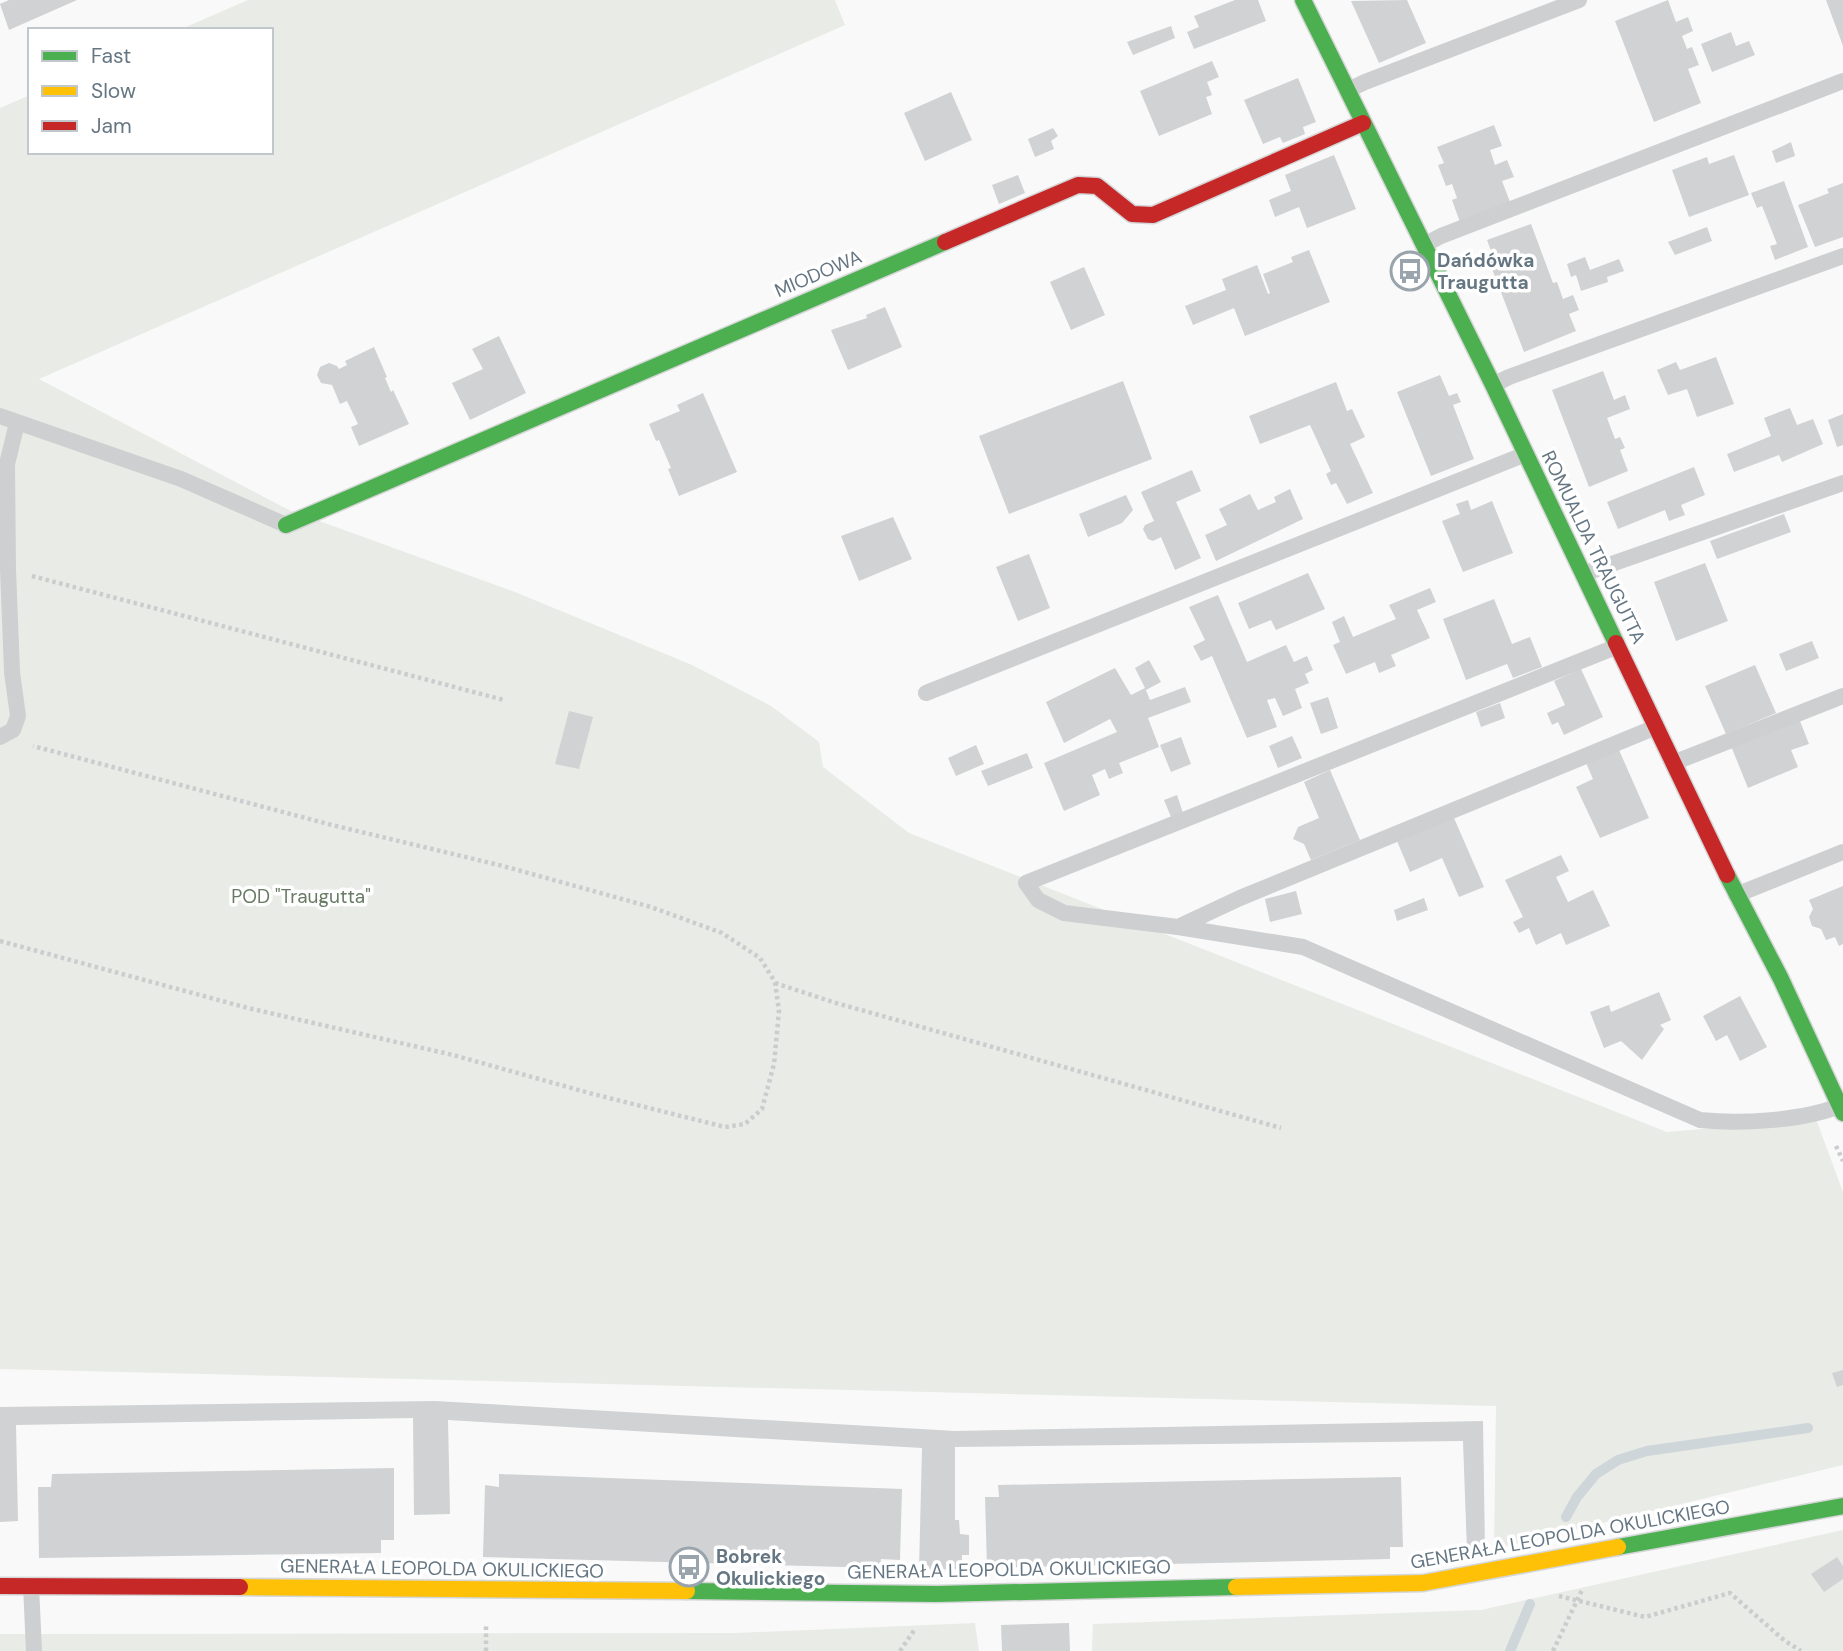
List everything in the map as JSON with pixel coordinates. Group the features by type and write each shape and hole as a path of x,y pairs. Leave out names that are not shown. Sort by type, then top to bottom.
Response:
{"street":[{"name":"ROMUALDA TRAUGUTTA","path":"1305,4 1493,385 1736,895 1836,1085 1841,1110"},
{"name":"MIODOWA","path":"286,525 1078,185 1097,186 1132,214 1153,215 1363,123"},
{"name":"GENERAŁA LEOPOLDA OKULICKIEGO","path":"0,1586 937,1594 1423,1583 1843,1506"}],"lane":[{"path":"1305,4 1323,0"},
{"path":"1348,90 1579,0"},
{"path":"1424,245 1441,236 1843,81"},
{"path":"1493,385 1843,256"},
{"path":"0,416 181,479 286,525"},
{"path":"1,737 13,730 18,716 12,672 7,464 17,423"},
{"path":"926,693 1526,454"},
{"path":"1583,574 1843,483"},
{"path":"1618,646 1026,883 1038,900 1064,913 1178,927 1303,947 1700,1120 1730,1123 1841,1110"},
{"path":"1673,763 1843,696"},
{"path":"1178,927 1240,898 1656,727"},
{"path":"1736,895 1843,852"},
{"path":"31,1586 34,1651"}],"path":[{"path":"8,569 504,701"},
{"path":"0,941 248,1008 453,1055 593,1094 725,1126 746,1124 762,1109 774,1064 779,1010 775,983 760,958 722,933 651,907 503,866 332,825 1,737"},
{"path":"775,983 836,1003 1281,1128"},
{"path":"1553,1651 1588,1577 1590,1553"},
{"path":"486,1643 491,1651"}],"green space":[{"name":"POD \"Traugutta\"","path":"248,0 835,0 845,25 39,379 289,510 515,592 692,665 771,706 819,742 823,767 909,833 1667,1132 1816,1119 1843,1192 1843,1465 1494,1549 1496,1406 0,1369 0,108 28,96 28,154 273,154 273,28 184,28"},
{"path":"1843,1530 1843,1651 1092,1651 1093,1624 1481,1610"},
{"path":"975,1623 979,1651 0,1651 0,1634 736,1633"}],"building":[{"path":"9,0 77,0 9,30 0,4"},
{"path":"1235,0 1258,0 1266,21 1194,49 1187,32 1199,27 1194,16"},
{"path":"1407,0 1426,43 1379,63 1351,1"},
{"path":"1668,0 1676,22 1688,17 1693,31 1682,36 1687,49 1692,47 1699,65 1688,69 1701,103 1654,122 1615,21"},
{"path":"1826,0 1843,0 1843,46"},
{"path":"1171,26 1175,38 1133,55 1127,42"},
{"path":"1731,32 1736,46 1749,41 1755,55 1712,72 1701,44"},
{"path":"1212,61 1219,77 1207,82 1212,95 1206,97 1212,114 1159,136 1140,91"},
{"path":"1298,78 1316,122 1303,127 1305,134 1283,143 1280,137 1263,144 1244,100"},
{"path":"951,92 972,140 925,161 904,113"},
{"path":"1494,125 1502,146 1490,150 1495,165 1507,160 1514,177 1502,181 1510,202 1460,222 1452,200 1457,198 1452,184 1446,186 1438,165 1444,163 1437,147"},
{"path":"1053,128 1058,136 1051,141 1054,149 1035,157 1028,139"},
{"path":"1791,142 1795,156 1776,163 1772,151"},
{"path":"1334,155 1356,209 1307,228 1299,207 1275,217 1269,200 1291,191 1285,175"},
{"path":"1734,155 1749,195 1689,217 1672,170 1707,157 1709,164"},
{"path":"1018,175 1025,193 999,204 992,185"},
{"path":"1784,181 1808,247 1775,260 1770,246 1777,244 1762,206 1757,208 1751,193"},
{"path":"1843,183 1843,237 1815,247 1798,205 1829,193 1827,189"},
{"path":"1531,224 1553,283 1557,282 1563,299 1573,295 1579,310 1569,314 1576,331 1524,352 1489,261 1494,259 1487,240"},
{"path":"1707,227 1712,241 1675,255 1668,242"},
{"path":"1309,250 1330,302 1245,336 1234,308 1193,325 1185,306 1226,290 1222,279 1257,265 1268,294 1270,293 1263,274 1293,262 1291,257"},
{"path":"1585,257 1590,270 1619,259 1624,271 1607,277 1608,282 1581,291 1576,275 1571,277 1567,264"},
{"path":"1084,267 1105,315 1071,330 1050,282"},
{"path":"885,307 902,347 848,370 831,330 867,318 866,315"},
{"path":"499,336 526,393 470,420 452,383 483,369 472,349"},
{"path":"374,347 391,392 393,390 409,424 359,446 351,427 358,424 347,401 340,404 332,385 321,383 317,375 320,367 329,363 339,369 347,365 345,361"},
{"path":"1716,357 1734,404 1697,417 1687,389 1668,395 1657,370 1676,362 1680,370"},
{"path":"1603,371 1614,400 1625,395 1630,409 1607,418 1615,439 1620,437 1625,448 1620,450 1628,471 1589,487 1552,390"},
{"path":"1440,375 1449,396 1457,393 1461,402 1453,405 1474,459 1431,476 1397,392"},
{"path":"1123,381 1152,459 1009,514 979,436"},
{"path":"1336,382 1347,411 1352,409 1365,437 1350,444 1373,493 1347,504 1336,483 1331,485 1326,474 1331,471 1310,425 1260,444 1249,416"},
{"path":"703,393 737,472 679,496 668,469 671,468 649,424 680,411 677,405"},
{"path":"1790,408 1797,425 1813,419 1823,444 1782,462 1779,455 1734,472 1727,454 1771,436 1764,418"},
{"path":"1843,414 1843,445 1837,447 1828,420"},
{"path":"1694,467 1705,495 1681,505 1685,515 1669,521 1665,510 1618,529 1607,502"},
{"path":"1192,470 1201,491 1176,502 1201,558 1175,570 1161,537 1153,541 1148,539 1143,529 1154,521 1141,492"},
{"path":"1290,489 1303,519 1216,561 1205,535 1227,525 1219,509 1250,494 1258,510 1276,502 1274,497"},
{"path":"1126,495 1133,510 1122,523 1088,537 1079,514"},
{"path":"1468,500 1471,510 1492,501 1513,553 1463,572 1442,521 1460,514 1456,504"},
{"path":"1784,514 1791,532 1717,559 1710,541"},
{"path":"893,517 912,559 859,581 841,536"},
{"path":"1029,554 1050,608 1018,621 996,567"},
{"path":"1705,563 1728,621 1676,641 1654,582"},
{"path":"1308,573 1325,609 1276,630 1271,620 1249,629 1238,603"},
{"path":"1430,588 1436,602 1417,610 1430,638 1391,655 1396,666 1379,673 1375,662 1346,674 1333,645 1340,642 1332,622 1344,616 1353,637 1396,619 1389,605"},
{"path":"1218,595 1247,662 1286,645 1294,662 1307,656 1313,670 1305,674 1309,683 1295,689 1302,708 1283,716 1275,698 1267,700 1277,727 1247,738 1212,656 1201,661 1193,646 1205,640 1189,607"},
{"path":"1494,599 1512,644 1530,637 1542,667 1513,678 1507,664 1466,680 1443,619"},
{"path":"1812,641 1819,658 1786,671 1779,654"},
{"path":"1149,660 1161,682 1146,690 1135,668"},
{"path":"1755,665 1776,713 1726,734 1705,686"},
{"path":"1115,668 1131,695 1145,688 1150,700 1185,687 1191,702 1148,718 1159,747 1119,763 1123,773 1109,779 1105,769 1092,775 1100,795 1064,811 1044,763 1117,732 1110,719 1064,743 1046,702"},
{"path":"1581,669 1603,717 1564,735 1558,722 1552,725 1547,713 1565,705 1554,681"},
{"path":"1328,697 1338,728 1321,734 1310,703"},
{"path":"1500,703 1505,718 1481,727 1476,712"},
{"path":"569,711 593,717 579,769 555,764"},
{"path":"1800,721 1809,744 1791,750 1798,767 1748,788 1731,746"},
{"path":"1292,736 1302,758 1278,768 1269,746"},
{"path":"1181,737 1191,764 1171,772 1160,745"},
{"path":"976,745 984,764 956,776 948,758"},
{"path":"1619,750 1649,818 1600,838 1576,787 1593,779 1586,763"},
{"path":"1027,753 1033,768 988,786 981,771"},
{"path":"1330,770 1360,840 1311,860 1304,844 1293,839 1298,827 1319,818 1304,782"},
{"path":"1177,795 1183,813 1171,817 1164,800"},
{"path":"1454,818 1484,887 1459,897 1442,858 1410,872 1397,841"},
{"path":"1561,855 1569,871 1556,877 1568,902 1593,890 1610,926 1566,945 1561,933 1536,945 1529,928 1519,933 1513,922 1523,917 1505,880"},
{"path":"1843,886 1843,944 1839,946 1835,937 1826,940 1821,929 1812,926 1809,917 1813,909 1809,900"},
{"path":"1296,891 1302,914 1270,922 1265,899"},
{"path":"1424,898 1428,910 1397,921 1394,910"},
{"path":"1659,992 1671,1020 1660,1025 1664,1029 1642,1060 1621,1041 1604,1048 1590,1012 1609,1005 1611,1012"},
{"path":"1740,996 1767,1047 1740,1061 1727,1035 1716,1041 1703,1016"},
{"path":"1843,1370 1843,1385 1837,1387 1832,1373"},
{"path":"435,1401 955,1431 1483,1421 1485,1551 1467,1551 1463,1441 955,1447 955,1520 959,1520 960,1534 969,1535 969,1555 962,1555 962,1569 919,1570 922,1448 448,1420 450,1514 414,1515 413,1418 16,1425 18,1521 0,1522 0,1407"},
{"path":"394,1468 394,1540 381,1540 381,1553 39,1558 38,1487 51,1487 52,1474"},
{"path":"499,1474 902,1489 900,1560 881,1559 880,1568 483,1557 485,1485 499,1487"},
{"path":"1401,1477 1403,1547 1390,1547 1390,1559 987,1568 985,1497 999,1497 998,1485"},
{"path":"1837,1557 1843,1566 1843,1579 1824,1592 1811,1574"},
{"path":"1069,1623 1070,1651 1002,1651 1001,1625"}],"waterway":[{"path":"1566,1517 1577,1497 1596,1474 1618,1460 1647,1451 1808,1428"},
{"path":"1510,1651 1530,1604"}],"traffic: fast":[{"path":"1303,0 1493,385 1616,643"},
{"path":"286,525 945,242"},
{"path":"1727,875 1781,979 1843,1113"},
{"path":"1618,1547 1843,1506"},
{"path":"687,1591 937,1594 1236,1587"}],"traffic: slow":[{"path":"1236,1587 1423,1583 1618,1547"},
{"path":"240,1587 687,1591"}],"traffic: jam":[{"path":"945,242 1078,185 1097,186 1132,214 1153,215 1363,123"},
{"path":"1616,643 1727,875"},
{"path":"0,1586 240,1587"}],"place":[{"name":"Dańdówka Traugutta","path":"1410,271"},
{"name":"Bobrek Okulickiego","path":"689,1567"}]}
